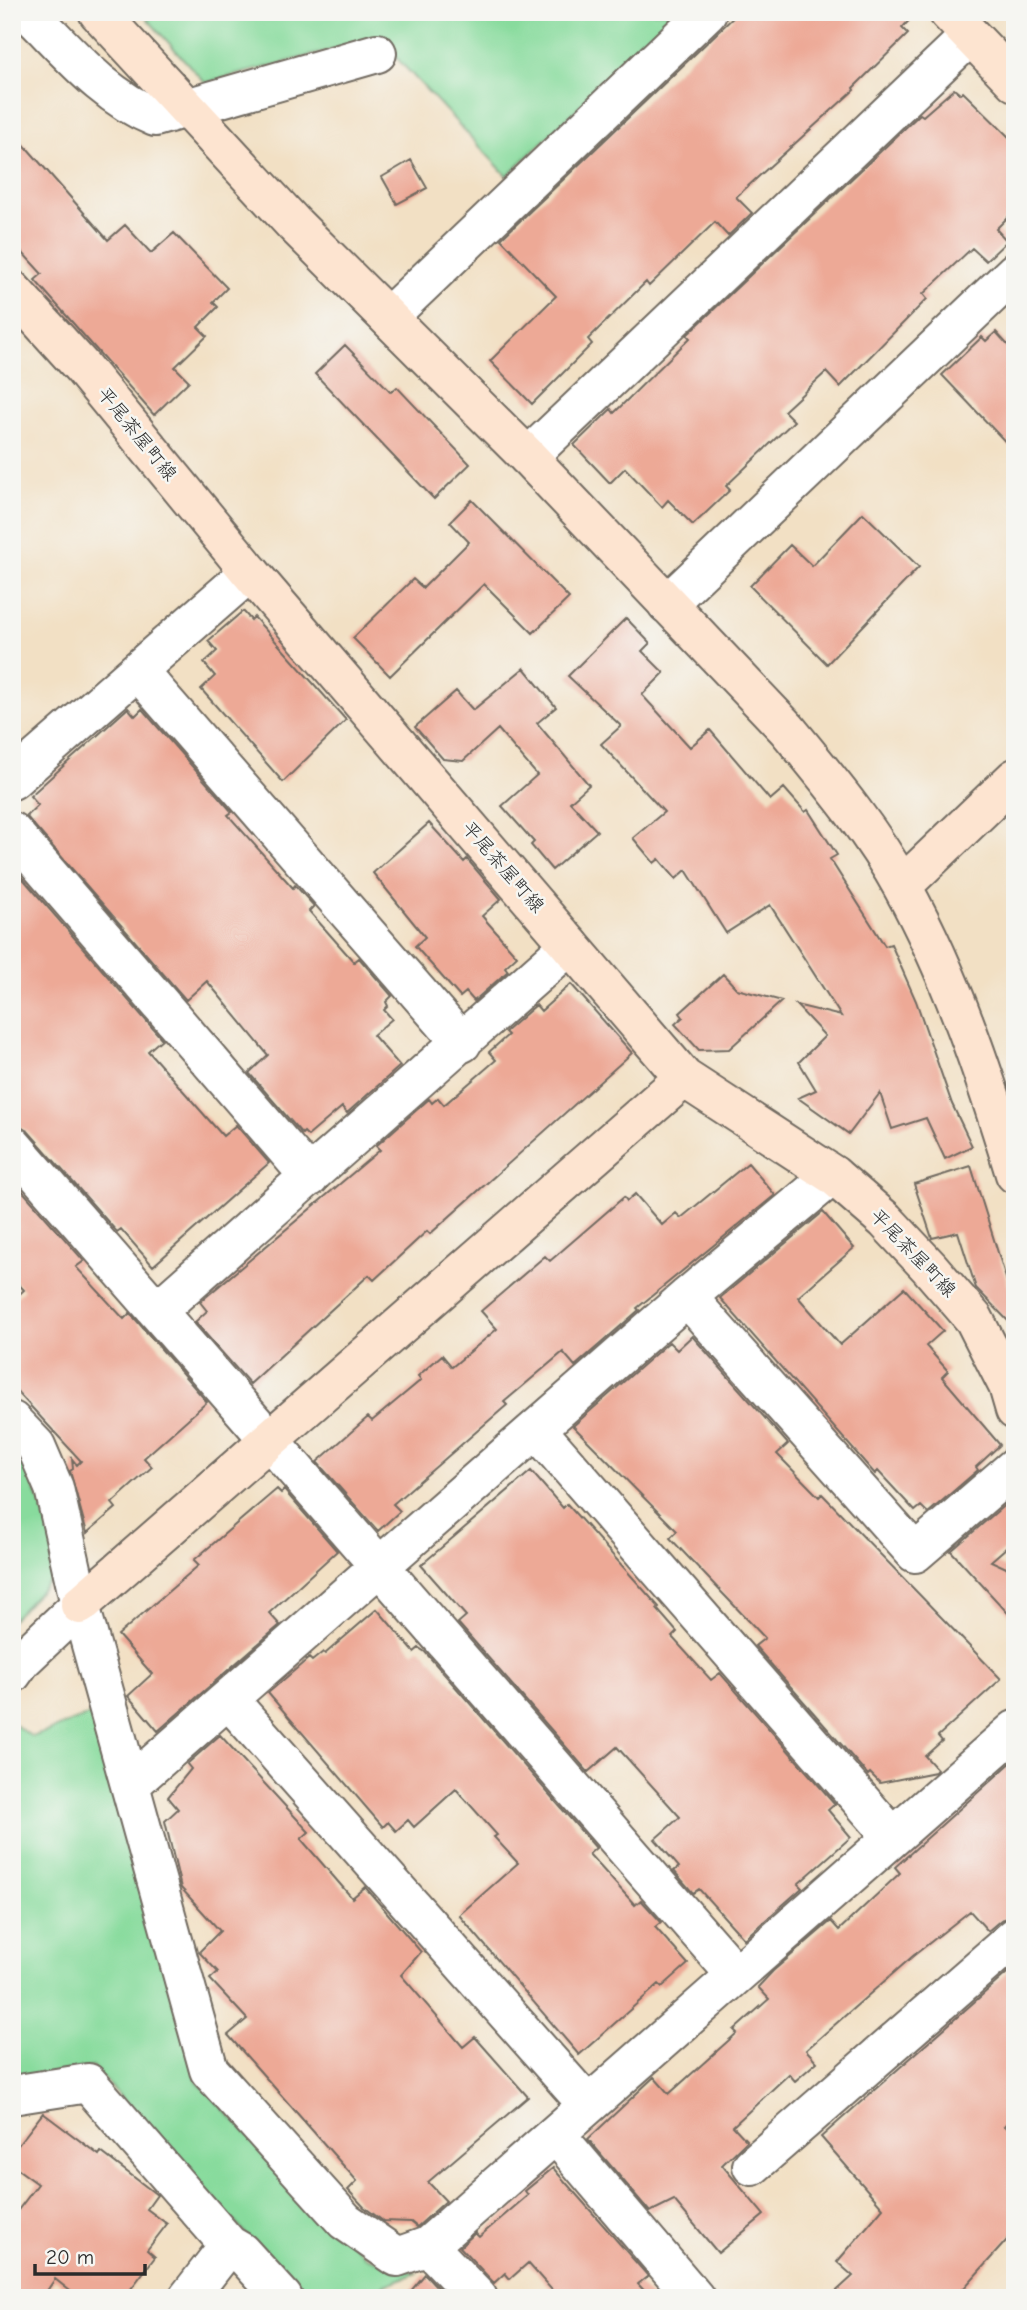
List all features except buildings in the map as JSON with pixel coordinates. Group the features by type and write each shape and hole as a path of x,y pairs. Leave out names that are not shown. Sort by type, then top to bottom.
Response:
{"street":[{"path":"28,12 111,93 133,108 155,117 377,53"},
{"path":"98,12 295,224 528,457 787,729 825,774 902,887 951,987 986,1076 1015,1174"},
{"path":"389,316 707,12"},
{"path":"528,457 959,24 1015,82"},
{"path":"667,604 1015,272"},
{"name":"平尾茶屋町線","path":"12,290 82,367 250,572 684,1078 834,1175 885,1220 974,1319 1007,1385 1015,1410"},
{"path":"12,780 250,572"},
{"path":"138,671 462,1043"},
{"path":"902,887 1015,778"},
{"path":"12,832 310,1177"},
{"path":"158,1310 570,945"},
{"path":"12,1674 22,1660 80,1605 684,1078"},
{"path":"12,1145 735,1974"},
{"path":"132,1783 687,1297 834,1175"},
{"path":"687,1297 915,1553 1015,1467"},
{"path":"12,1421 36,1446 54,1488 80,1605 132,1783 209,2070 345,2221 397,2257 428,2246 1015,1730"},
{"path":"537,1430 892,1836"},
{"path":"229,1700 587,2104"},
{"path":"752,2166 1015,1937"},
{"path":"12,2095 88,2083 229,2245 241,2252 283,2298"},
{"path":"556,2136 695,2298"},
{"path":"188,2298 229,2245"},
{"path":"428,2246 478,2298"}],"green space":[{"path":"141,12 678,12 507,176 378,38 205,83"},
{"path":"12,1443 23,1455 56,1549 53,1577 12,1620"},
{"path":"93,1714 197,2081 366,2257 416,2273 353,2298 294,2298 250,2239 93,2067 18,2078 12,2074 12,1723 32,1737"}]}
